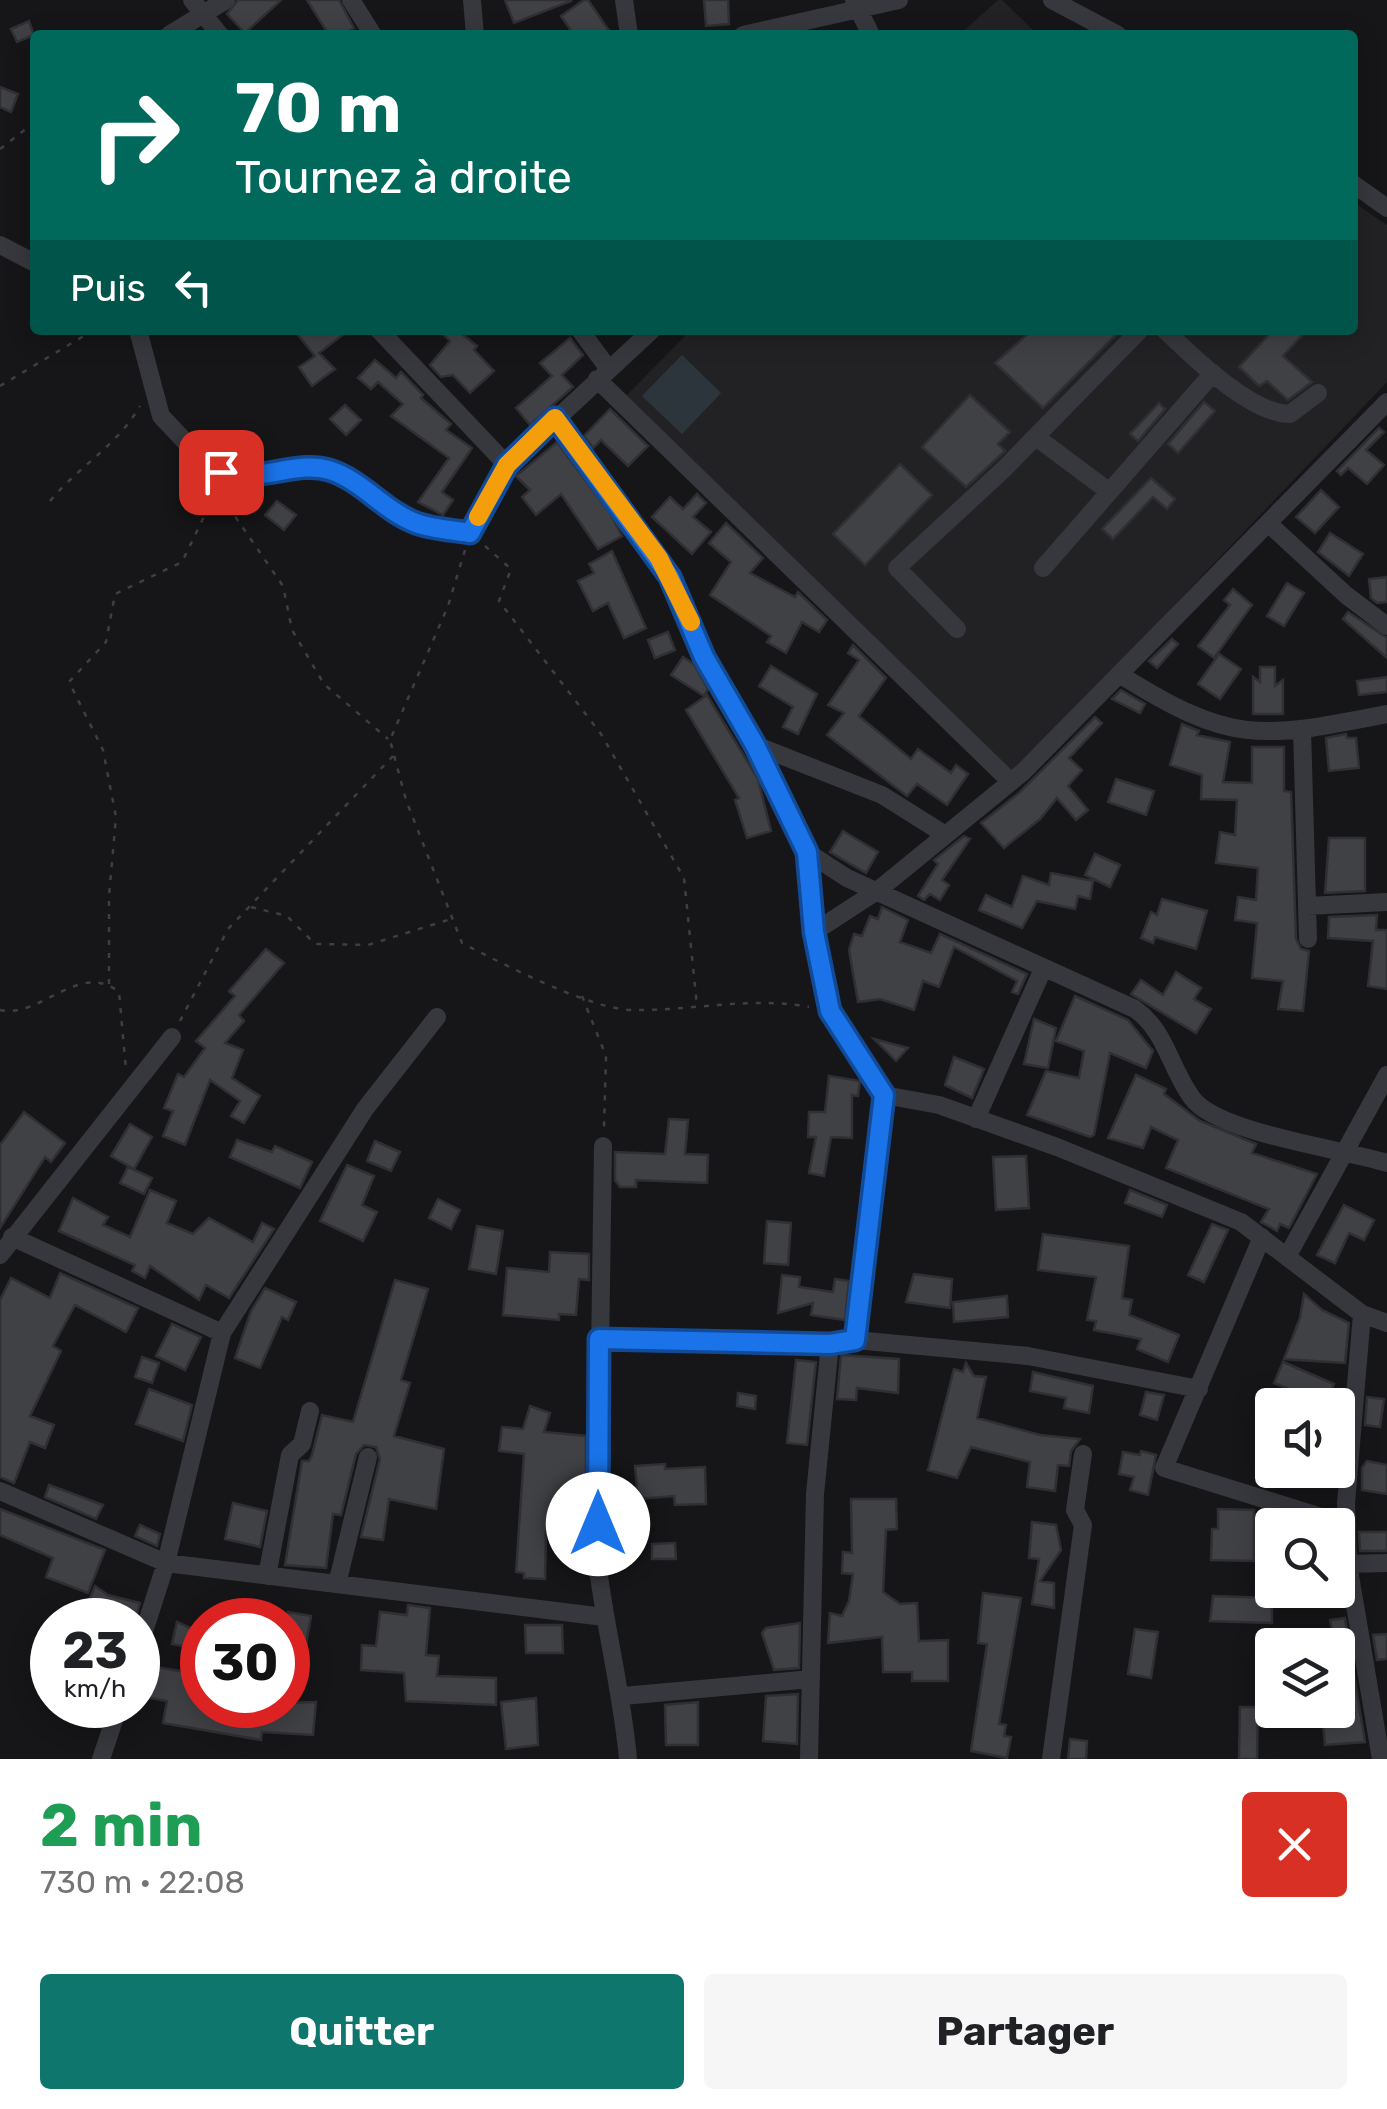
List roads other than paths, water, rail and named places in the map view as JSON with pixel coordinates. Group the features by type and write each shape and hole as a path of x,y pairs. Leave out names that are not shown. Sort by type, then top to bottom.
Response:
{"street":[{"path":"174,30 197,6 226,0"},
{"path":"350,0 370,30"},
{"path":"472,0 475,30"},
{"path":"624,0 627,30"},
{"path":"786,30 811,27 856,5 899,0"},
{"path":"1052,0 1109,30"},
{"path":"856,5 868,30"},
{"path":"197,6 216,30"},
{"path":"1358,187 1387,208"},
{"path":"0,245 30,260"},
{"path":"139,335 150,387 168,426 221,472 241,477 308,466 327,469 352,480 414,522 470,533 507,465 646,335"},
{"path":"384,335 507,465"},
{"path":"582,335 602,374 1011,782"},
{"path":"957,629 897,568 1036,437 1135,335"},
{"path":"1170,335 1212,373 1283,414 1300,410 1318,393"},
{"path":"1043,568 1212,373"},
{"path":"814,932 877,891 1011,782 1387,402"},
{"path":"555,418 659,558 681,596 704,657 755,745 807,852 814,932 830,1011 884,1095 855,1340"},
{"path":"1036,437 1107,490"},
{"path":"1268,523 1346,595 1387,626"},
{"path":"1119,674 1176,710 1212,725 1266,734 1387,714"},
{"path":"1302,729 1308,939"},
{"path":"755,745 882,795 944,834"},
{"path":"807,852 877,891 1134,1009 1153,1022 1194,1101 1215,1114 1280,1139 1346,1150 1387,1163"},
{"path":"1307,906 1387,902"},
{"path":"976,1119 1043,968"},
{"path":"155,1598 222,1332 364,1109 437,1018"},
{"path":"0,1254 172,1037"},
{"path":"1288,1255 1387,1075"},
{"path":"884,1095 976,1119 1172,1192 1240,1222 1362,1314 1387,1323"},
{"path":"603,1146 598,1561 604,1617 622,1696 628,1759"},
{"path":"12,1237 222,1332"},
{"path":"1262,1237 1164,1468 1290,1508"},
{"path":"1347,1508 1362,1314"},
{"path":"599,1339 830,1344 855,1340 1028,1356 1198,1389"},
{"path":"808,1759 816,1494 830,1344"},
{"path":"267,1576 290,1455 302,1444 310,1411"},
{"path":"1051,1759 1082,1525 1075,1510 1082,1454"},
{"path":"337,1584 368,1456"},
{"path":"0,1491 166,1564 604,1617"},
{"path":"1355,1564 1387,1563"},
{"path":"1355,1605 1381,1759"},
{"path":"622,1696 811,1679"},
{"path":"102,1759 112,1728"}]}
